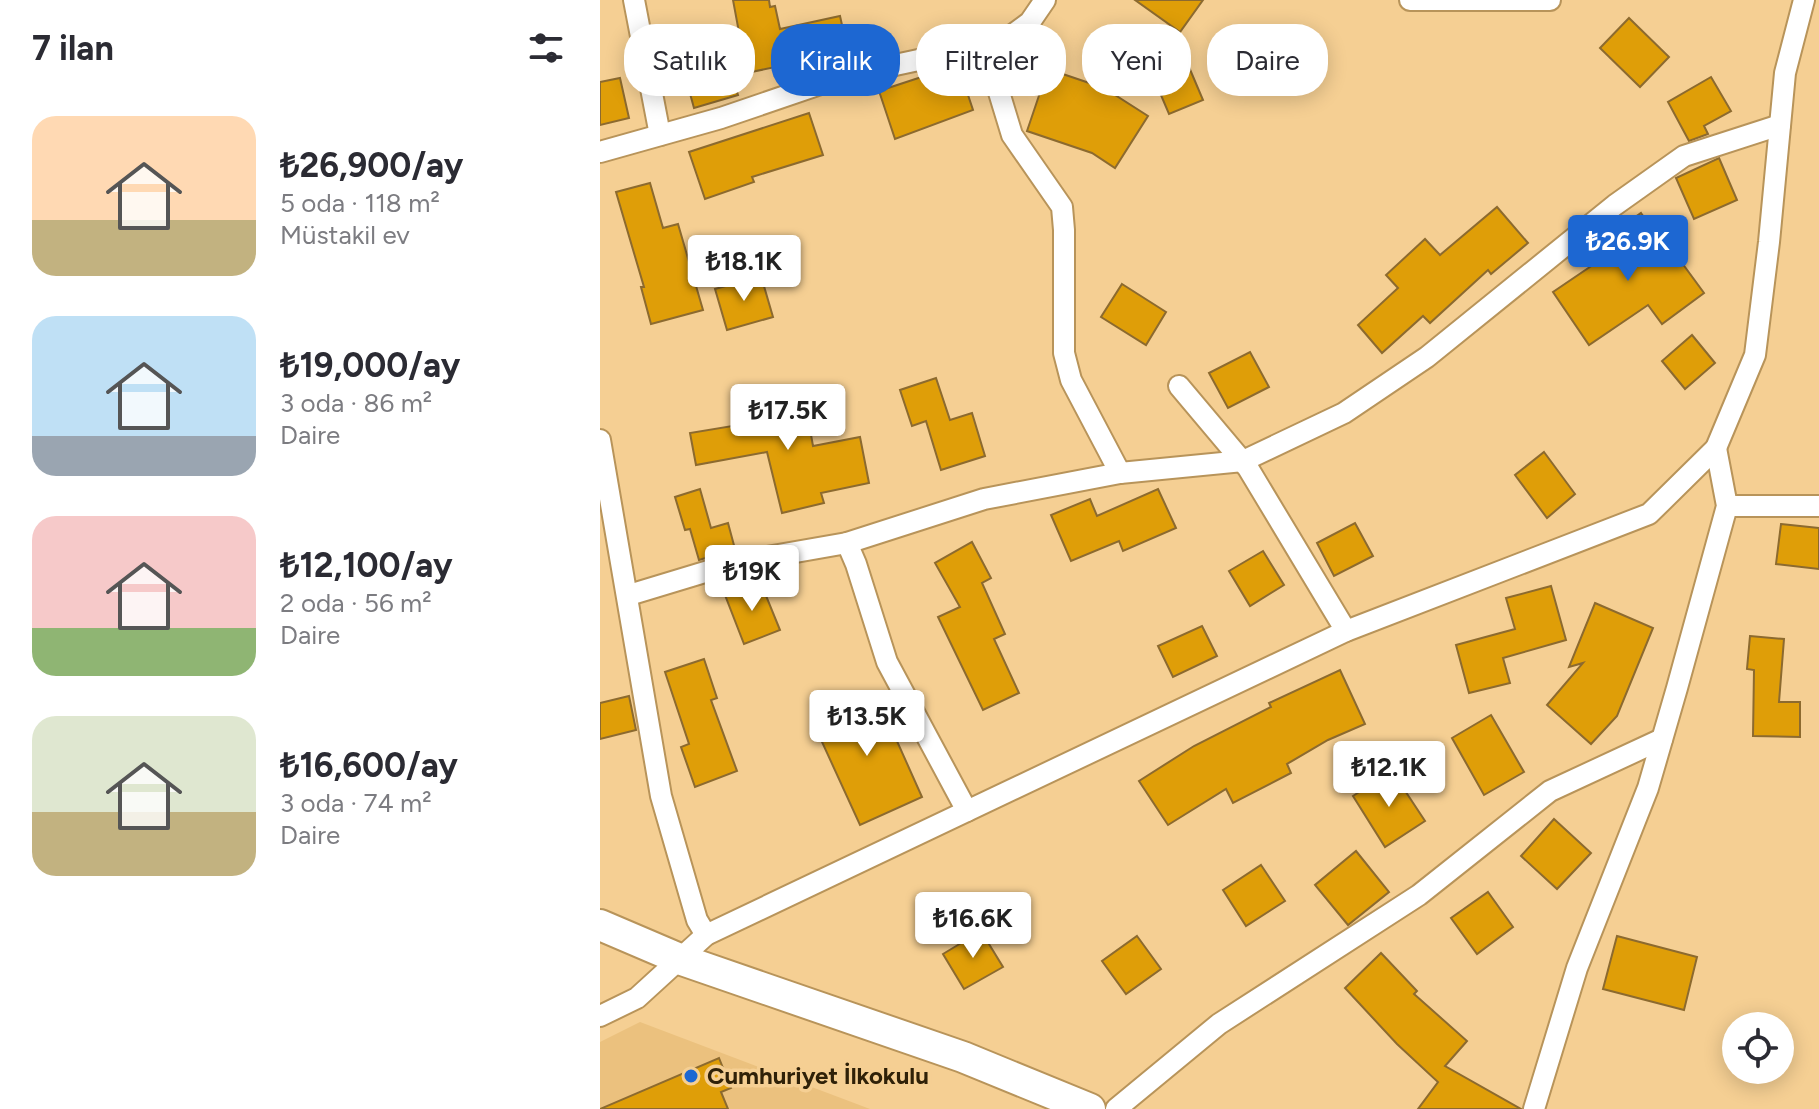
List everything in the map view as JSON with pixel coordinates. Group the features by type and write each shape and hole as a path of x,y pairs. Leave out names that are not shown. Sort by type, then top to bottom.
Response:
{"street":[{"path":"634,0 660,135"},
{"path":"1027,24 1045,0"},
{"path":"1410,0 1550,0"},
{"path":"600,1016 637,998 706,935 1346,631 1649,514 1716,448 1755,355 1785,73 1804,0"},
{"path":"600,152 721,118 844,76 916,61"},
{"path":"1000,96 1012,135 1062,207 1064,353 1071,380 1120,473"},
{"path":"629,595 738,562 847,543 984,499 1120,473 1243,461 1344,413 1427,357 1615,205 1684,156 1780,125"},
{"path":"1179,386 1243,461 1346,631"},
{"path":"600,440 629,595 661,796 697,920 706,935"},
{"path":"1534,1109 1577,968 1648,788 1727,506 1716,448"},
{"path":"1727,506 1819,506"},
{"path":"847,543 887,662 967,811"},
{"path":"1116,1109 1219,1024 1419,895 1550,791 1662,739"},
{"path":"600,925 682,960 963,1057 1090,1109"}],"shaded area":[{"name":"Cumhuriyet İlkokulu","path":"640,1022 870,1109 600,1109 600,1042"}],"building":[{"path":"733,0 769,0 770,7 775,6 779,24 771,24 771,68 755,71 755,24 737,24"},
{"path":"1135,0 1203,0 1186,24 1169,24"},
{"path":"840,16 842,24 803,24"},
{"path":"1629,18 1669,57 1640,87 1600,48"},
{"path":"1191,72 1203,100 1169,114 1161,96 1191,96"},
{"path":"1066,75 1082,81 1082,96 1117,96 1148,116 1115,168 1092,153 1027,131 1039,96 1066,96"},
{"path":"1711,77 1731,111 1704,126 1708,134 1689,141 1668,102"},
{"path":"620,78 629,118 600,125 600,82"},
{"path":"916,79 916,96 968,96 973,110 895,139 881,96 900,96 900,84"},
{"path":"691,96 735,96 694,108"},
{"path":"809,113 823,155 752,177 754,182 705,199 689,152"},
{"path":"1719,158 1737,200 1694,219 1676,178"},
{"path":"650,183 663,228 678,224 703,310 651,324 641,287 644,287 616,192"},
{"path":"1497,207 1528,243 1491,274 1488,270 1430,323 1423,316 1382,353 1358,325 1398,288 1386,275 1425,239 1440,255"},
{"path":"1641,213 1675,262 1679,259 1704,293 1662,324 1648,305 1589,345 1553,292 1606,256 1597,244"},
{"path":"761,276 773,317 727,330 715,289"},
{"path":"1122,284 1166,312 1146,345 1101,317"},
{"path":"1692,335 1715,363 1685,389 1662,361"},
{"path":"1250,352 1269,387 1228,408 1209,373"},
{"path":"936,378 950,420 972,413 985,456 941,470 926,421 912,426 900,390"},
{"path":"803,390 813,446 860,437 869,483 821,493 824,503 782,513 767,452 696,465 690,433 763,421 759,397"},
{"path":"1544,452 1575,494 1547,518 1515,475"},
{"path":"700,489 711,528 728,523 735,549 699,560 690,529 685,530 675,497"},
{"path":"1158,489 1176,528 1123,551 1119,541 1071,561 1051,515 1090,499 1097,516"},
{"path":"1355,523 1373,556 1334,576 1317,543"},
{"path":"1781,524 1819,528 1819,569 1776,564"},
{"path":"972,542 991,578 982,583 1005,634 994,639 1019,693 983,710 938,617 960,607 935,563"},
{"path":"1263,551 1284,585 1250,606 1229,571"},
{"path":"760,581 780,630 744,644 725,595"},
{"path":"1551,586 1566,640 1503,658 1510,683 1469,693 1456,645 1515,629 1506,598"},
{"path":"1595,603 1653,628 1617,716 1591,744 1547,705 1583,663 1569,667"},
{"path":"1202,626 1217,656 1173,677 1158,646"},
{"path":"1750,636 1784,639 1779,702 1800,702 1800,737 1753,736 1754,670 1747,669"},
{"path":"704,659 717,698 711,700 737,771 695,787 681,747 689,744 665,672"},
{"path":"1340,670 1365,724 1328,740 1287,764 1291,773 1233,803 1226,789 1168,825 1139,781 1194,746 1271,707 1269,703"},
{"path":"875,692 922,797 860,825 812,720"},
{"path":"629,696 636,730 600,739 600,703"},
{"path":"1491,715 1524,772 1484,795 1452,738"},
{"path":"1392,771 1425,821 1385,847 1353,796"},
{"path":"1554,819 1591,853 1557,889 1521,856"},
{"path":"1356,851 1389,892 1348,925 1315,885"},
{"path":"1261,865 1285,901 1246,926 1223,890"},
{"path":"1488,892 1513,927 1477,954 1451,918"},
{"path":"981,931 1003,967 964,989 943,954"},
{"path":"1137,936 1161,969 1126,994 1102,961"},
{"path":"1617,936 1697,957 1684,1010 1603,989"},
{"path":"1381,953 1417,991 1414,994 1467,1041 1445,1066 1521,1109 1418,1109 1438,1082 1397,1044 1345,988"},
{"path":"719,1058 731,1088 721,1092 728,1109 600,1109"}],"place":[{"name":"Cumhuriyet İlkokulu","path":"691,1076"}]}
